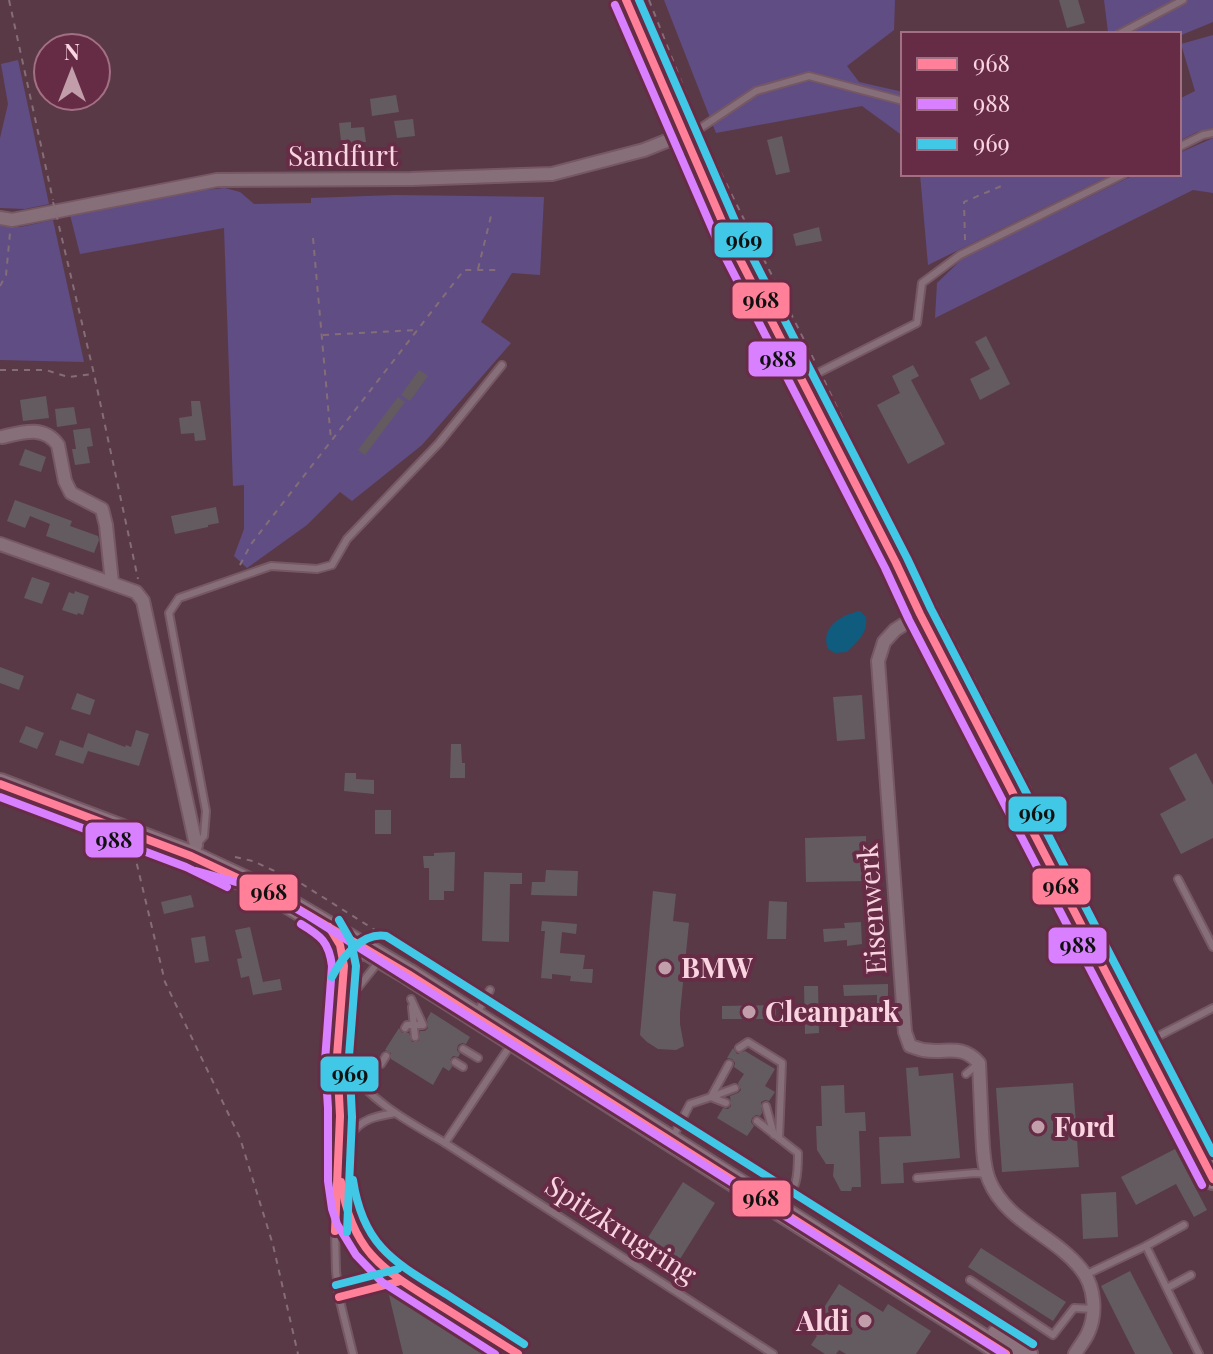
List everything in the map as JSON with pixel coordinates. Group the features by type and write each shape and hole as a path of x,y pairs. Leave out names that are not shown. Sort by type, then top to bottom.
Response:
{"main road":[{"path":"626,0 692,132 731,242 811,376 920,614 1213,1179"},
{"path":"0,784 281,886 377,952 675,1133 783,1207 1027,1354"},
{"path":"195,854 377,952"},
{"path":"516,1037 1006,1354"}],"street":[{"name":"Sandfurt","path":"6,219 217,180 411,179 552,174 644,150 692,132"},
{"path":"2,437 30,431 55,440 71,493 102,509 112,583"},
{"path":"0,544 136,592 143,601 195,854"},
{"name":"Eisenwerk","path":"920,614 895,630 884,642 878,661 905,1032 910,1046 923,1050 958,1050 971,1054 979,1063"},
{"path":"979,1063 983,1155 989,1179 1010,1210 1082,1269 1089,1283 1094,1309 1088,1333 1075,1354"}],"lane":[{"path":"1123,32 1183,0"},
{"path":"692,132 756,91 809,76 901,100"},
{"path":"1181,146 1213,133"},
{"path":"811,376 917,323 922,283 965,252 1120,176"},
{"path":"195,854 204,836 206,811 169,613 179,598 271,566 317,569 332,565 347,539 439,443 502,365"},
{"path":"1178,879 1212,944"},
{"path":"329,927 343,955 337,1056 340,1116 336,1271 353,1354"},
{"path":"343,982 349,968 377,952"},
{"path":"335,1231 350,1116 348,1067 352,1005 356,990 377,952"},
{"path":"477,1013 490,990"},
{"path":"405,1028 407,1025 414,1025 423,1025 411,999 414,1025 415,1037"},
{"path":"1143,1044 1213,1008"},
{"path":"445,1143 516,1037"},
{"path":"739,1048 748,1042 782,1063 776,1136"},
{"path":"463,1049 478,1058"},
{"path":"381,1064 386,1056"},
{"path":"455,1062 463,1067"},
{"path":"966,1074 979,1063"},
{"path":"711,1097 729,1064"},
{"name":"Spitzkrugring","path":"348,1067 356,1081 395,1113 773,1354"},
{"path":"675,1133 690,1104 735,1088"},
{"path":"711,1097 726,1103"},
{"path":"766,1106 776,1136"},
{"path":"348,1142 353,1129 368,1119 395,1113"},
{"path":"757,1121 798,1153 798,1176 793,1192 783,1207"},
{"path":"338,1161 348,1219 359,1241 380,1265 518,1354"},
{"path":"917,1178 987,1174"},
{"path":"1085,1275 1184,1225"},
{"path":"1146,1246 1199,1354"},
{"path":"1167,1288 1191,1275"},
{"path":"970,1280 1053,1335 1074,1308 1094,1309"},
{"path":"339,1297 401,1281"}],"path":[{"path":"9,0 143,601"},
{"path":"649,0 683,87"},
{"path":"692,132 811,376 865,464"},
{"path":"965,252 964,202 1006,184"},
{"path":"478,270 491,216"},
{"path":"0,286 6,275 6,219"},
{"path":"313,238 331,441"},
{"path":"232,581 251,544 464,270 500,270"},
{"path":"322,335 418,330"},
{"path":"0,370 46,370 68,377 94,374"},
{"path":"926,586 1075,876"},
{"path":"132,843 165,982 240,1138 273,1245 298,1354"}],"shaded area":[{"path":"664,0 895,0 894,30 847,66 859,82 901,92 901,135 862,106 716,133"},
{"path":"1104,0 1213,0 1213,22 1181,35 1181,32 1108,32"},
{"path":"1213,35 1213,128 1181,140 1181,98 1195,91 1181,44"},
{"path":"18,60 49,204 25,209 0,208 0,138 8,104 1,64"},
{"path":"1213,138 1213,193 1193,190 935,318 937,283 963,258 1132,176 1181,176 1181,152"},
{"path":"920,176 1109,176 928,265"},
{"path":"225,188 240,192 254,204 311,203 311,198 396,195 544,197 540,275 512,273 481,322 511,343 422,445 352,501 340,492 307,525 247,568 234,556 244,529 244,485 233,486 224,228 80,254 69,211 173,193"},
{"path":"53,220 84,362 0,360 0,226 20,227"}],"water":[{"path":"860,611 866,617 866,623 858,640 847,652 835,653 828,649 827,634 834,623"}],"building":[{"path":"1059,0 1078,0 1085,23 1067,28"},
{"path":"396,95 399,112 372,116 370,99"},
{"path":"413,119 415,136 397,138 394,121"},
{"path":"351,122 351,128 364,127 364,157 343,159 339,123"},
{"path":"782,136 790,172 776,175 767,140"},
{"path":"819,227 822,241 796,246 793,234"},
{"path":"986,336 1010,384 980,400 970,379 990,369 975,342"},
{"path":"913,365 919,376 911,380 945,444 908,464 877,405 900,393 892,376"},
{"path":"419,370 428,376 410,401 401,395"},
{"path":"46,396 49,418 23,421 20,400"},
{"path":"398,397 405,402 365,455 358,450"},
{"path":"191,401 200,401 206,440 195,441 194,433 181,434 179,418 192,416"},
{"path":"74,407 77,424 57,427 55,409"},
{"path":"90,428 93,446 87,447 90,463 75,465 73,430"},
{"path":"25,449 46,457 41,472 19,465"},
{"path":"15,500 72,521 70,526 98,536 94,553 46,536 50,524 30,516 25,528 7,521"},
{"path":"216,507 219,523 175,534 171,516"},
{"path":"32,577 50,583 42,604 24,598"},
{"path":"75,591 89,596 83,615 62,610 69,592 74,594"},
{"path":"0,667 24,676 19,690 0,683"},
{"path":"77,693 95,700 90,715 71,709"},
{"path":"862,695 865,739 837,741 833,697"},
{"path":"26,726 44,733 37,749 19,742"},
{"path":"136,730 149,734 139,766 88,751 83,764 55,755 60,740 83,748 88,733 131,747"},
{"path":"451,744 461,744 465,778 450,778"},
{"path":"1196,753 1213,785 1213,838 1181,854 1160,814 1186,800 1169,768"},
{"path":"345,773 356,773 356,779 374,780 374,794 344,791"},
{"path":"375,810 391,810 391,834 375,834"},
{"path":"866,836 867,881 806,882 805,838"},
{"path":"455,852 454,891 444,891 444,900 429,900 429,868 424,868 423,856"},
{"path":"546,870 578,871 577,896 531,895 532,882 545,882"},
{"path":"484,872 522,873 522,884 510,884 509,942 482,941"},
{"name":"BMW","path":"653,891 676,894 673,921 689,923 680,1013 684,1046 676,1050 658,1049 640,1035"},
{"path":"191,895 194,907 164,914 161,902"},
{"path":"769,901 787,902 786,939 767,939"},
{"path":"542,921 577,924 576,934 562,932 560,953 585,955 583,969 593,969 592,983 570,981 571,976 552,974 552,979 541,978 545,931 541,931"},
{"path":"861,922 862,944 847,946 847,940 824,942 823,929 845,928 844,923"},
{"path":"250,927 263,982 280,979 282,990 253,995 249,976 241,978 237,959 242,958 235,930"},
{"path":"205,936 209,961 195,963 191,938"},
{"path":"888,984 888,1016 877,1016 877,995 844,996 843,985"},
{"path":"804,986 818,986 819,1033 805,1034"},
{"name":"Cleanpark","path":"776,1005 776,1019 722,1019 722,1006"},
{"path":"431,1012 470,1037 466,1044 458,1045 460,1054 450,1060 452,1067 449,1071 443,1067 433,1085 391,1059 391,1053 385,1050 399,1028 402,1033 409,1033 412,1042 419,1041 420,1031 428,1028 427,1019"},
{"path":"733,1048 737,1054 745,1051 775,1069 765,1086 775,1092 769,1101 761,1102 762,1113 752,1118 754,1126 747,1136 717,1118 723,1108 731,1106 730,1096 741,1090 738,1083 744,1074 734,1067 732,1059 727,1058"},
{"path":"918,1067 919,1076 953,1073 960,1158 903,1163 904,1183 881,1184 879,1137 911,1136 906,1068"},
{"name":"Ford","path":"1073,1083 1079,1167 1002,1172 996,1088"},
{"path":"844,1085 845,1113 865,1112 866,1131 859,1131 861,1187 852,1187 851,1191 841,1191 833,1176 834,1164 826,1164 817,1150 816,1126 822,1126 821,1086"},
{"path":"1175,1149 1207,1210 1194,1217 1176,1184 1136,1205 1121,1177"},
{"path":"683,1182 715,1203 680,1259 647,1239"},
{"path":"1116,1192 1118,1237 1083,1239 1081,1194"},
{"path":"981,1248 1066,1302 1053,1321 968,1267"},
{"path":"1130,1271 1173,1354 1135,1354 1101,1286"},
{"name":"Aldi","path":"839,1284 883,1312 888,1304 931,1331 916,1354 846,1354 839,1350 836,1354 825,1354 811,1345 817,1336 809,1331"},
{"path":"388,1291 490,1354 403,1354"}],"transit line":[{"name":"968","path":"626,0 731,242 1213,1179"},
{"name":"969","path":"639,0 742,237 1213,1153"},
{"name":"988","path":"615,5 720,247 1202,1185"},
{"name":"968","path":"0,784 191,856 276,896 408,974 1006,1354"},
{"name":"988","path":"0,797 186,867 227,887"},
{"name":"988","path":"196,871 254,887 309,916 1004,1354"},
{"name":"969","path":"339,920 351,941 356,966 349,1056 352,1117 347,1232"},
{"name":"988","path":"301,924 323,940 332,966 325,1061 328,1181 337,1224 356,1255 382,1282 495,1354"},
{"name":"968","path":"329,927 340,945 344,966 337,1056 340,1116 335,1231"},
{"name":"969","path":"332,977 347,954 361,942 386,936 1033,1344"},
{"name":"969","path":"353,1180 364,1221 384,1250 411,1272 524,1344"},
{"name":"968","path":"341,1182 353,1226 373,1256 401,1280 518,1354"},
{"name":"969","path":"336,1285 398,1269"},
{"name":"968","path":"339,1297 401,1281"}],"place":[{"name":"BMW","path":"665,968"},
{"name":"Cleanpark","path":"749,1012"},
{"name":"Ford","path":"1038,1127"},
{"name":"Aldi","path":"865,1321"}]}
